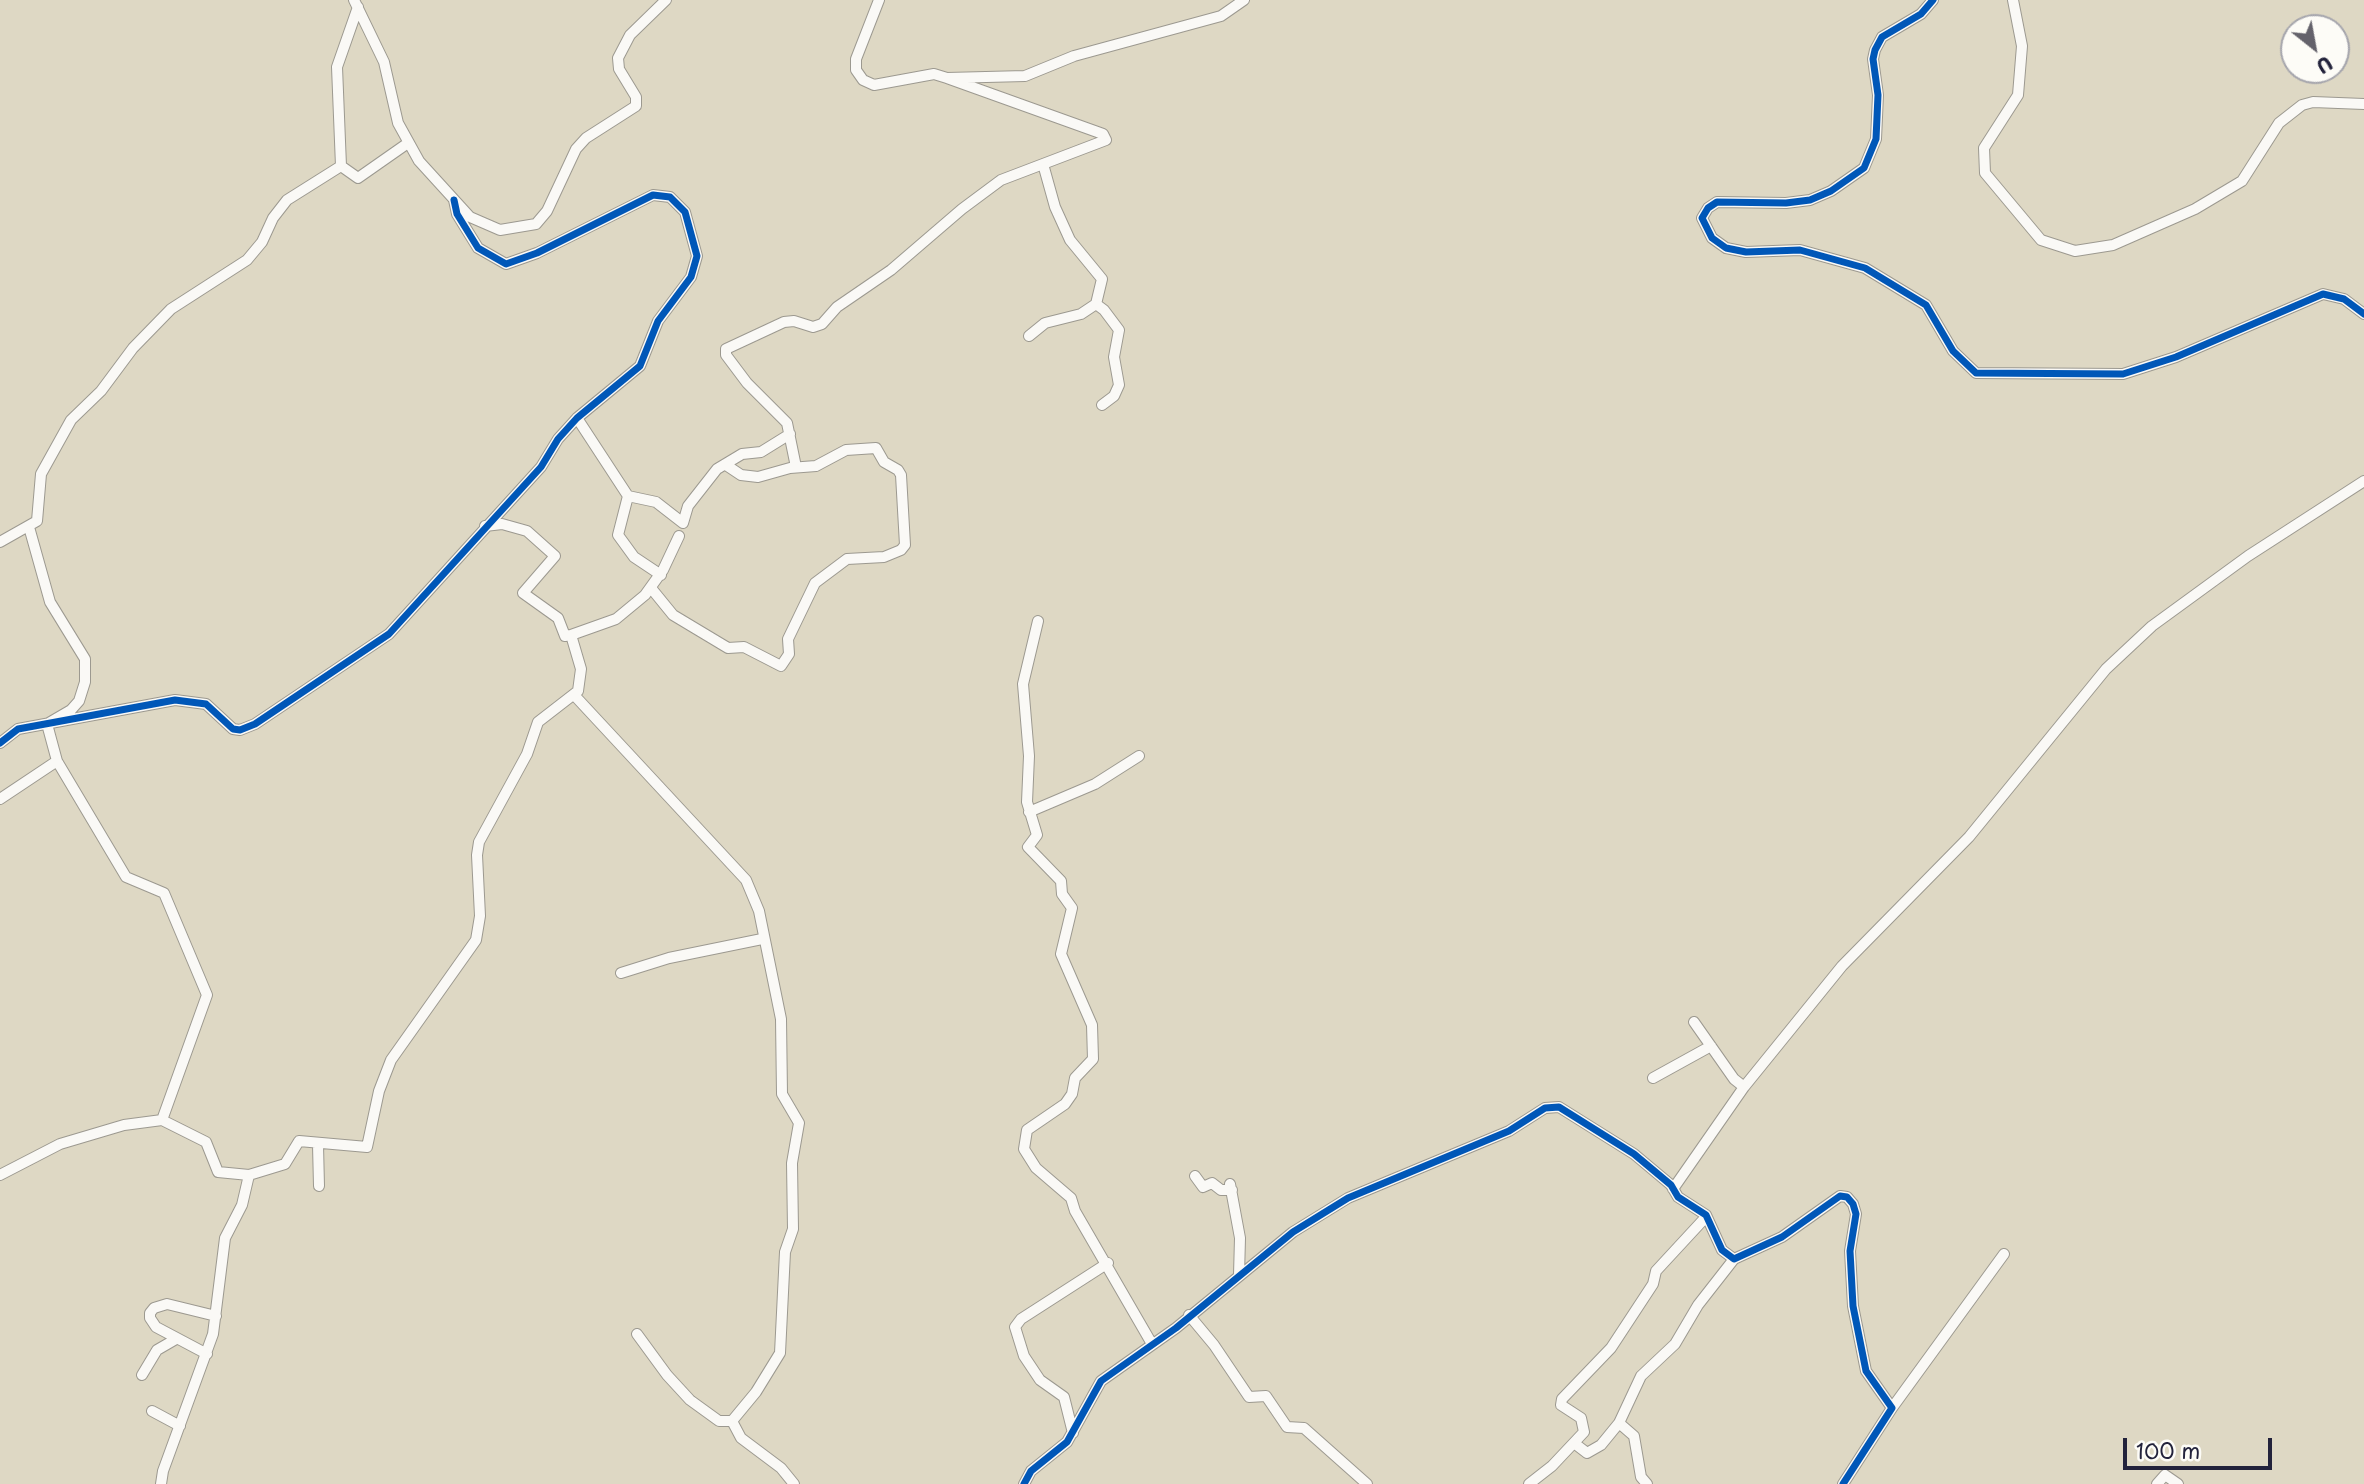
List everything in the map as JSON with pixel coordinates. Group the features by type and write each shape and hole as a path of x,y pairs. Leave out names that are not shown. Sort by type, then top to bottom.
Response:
{"street":[{"path":"356,4 384,62 398,123 408,143 419,160 454,200 478,222 500,230 536,224 547,211 576,149 586,138 636,106 636,97 619,69 618,58 631,35 666,0"},
{"path":"796,467 790,433 780,415 735,368 726,355 726,349 784,322 794,321 813,327 822,324 838,307 891,270 994,185 1011,175 1100,144 1106,139 1105,136 934,74 874,85 863,80 856,70 858,51 879,0"},
{"path":"947,78 1025,76 1074,57 1221,16 1244,0"},
{"path":"1933,0 1921,14 1882,37 1875,50 1876,139 1864,168 1830,191 1810,200 1786,203 1717,202 1708,208 1702,218 1712,238 1726,248 1746,252 1800,250 1865,268 1926,305 1953,351 1976,373 2123,374 2176,356 2323,294 2344,299 2352,308 2364,314"},
{"path":"2013,0 2022,46 2018,95 1984,148 1984,173 2041,240 2075,251 2113,246 2195,209 2242,181 2279,123 2302,105 2313,102 2364,104"},
{"path":"341,166 337,67 356,4"},
{"path":"341,166 358,178 408,143"},
{"path":"1029,336 1045,323 1081,314 1096,304 1102,279 1070,240 1055,207 1043,164"},
{"path":"0,542 37,521 41,474 71,420 101,391 132,348 170,309 247,260 262,242 273,218 287,200 341,166"},
{"path":"0,743 18,729 175,700 206,704 215,709 225,723 240,730 389,634 541,467 558,439 577,418 640,366 658,321 691,277 697,256 685,212 670,197 653,195 537,253 506,264 478,248 457,214 454,200"},
{"path":"1096,304 1115,322 1119,330 1114,357 1118,390 1102,405"},
{"path":"577,418 628,496 656,502 683,523 688,506 717,469 742,454 761,452 790,433"},
{"path":"651,588 673,615 728,648 744,647 776,665 784,664 789,654 788,639 816,583 847,559 894,554 901,550 906,539 901,475 898,470 884,462 878,449 855,448 816,466 796,467 758,477 741,475 726,465"},
{"path":"1673,1189 1744,1087 1842,966 1969,837 2106,669 2152,626 2248,556 2364,481"},
{"path":"628,496 618,536 634,557 661,575"},
{"path":"485,526 502,524 527,531 555,556 523,593 558,618 565,636 616,619 651,588 661,575 679,537"},
{"path":"29,527 50,602 85,659 85,682 79,701 71,710 47,723"},
{"path":"1038,621 1023,684 1029,756 1027,796 1037,837 1028,847 1061,881 1062,894 1072,908 1061,954 1092,1026 1093,1059 1075,1078 1072,1094 1065,1104 1027,1130 1024,1149 1036,1168 1071,1198 1075,1211 1108,1263 1152,1344"},
{"path":"0,1175 60,1144 124,1125 162,1120 206,1142 218,1172 249,1175 285,1164 290,1160 297,1142 367,1147 379,1091 391,1060 476,940 481,902 477,849 482,835 502,803 540,719 575,696 581,683 581,669 570,635"},
{"path":"575,696 746,880 759,911 762,939 774,974 781,1019 782,1094 799,1123 792,1163 793,1226 785,1252 780,1353 756,1392 732,1421"},
{"path":"47,723 57,761 126,877 164,893 207,995 162,1120"},
{"path":"1030,812 1095,785 1139,756"},
{"path":"0,799 57,761"},
{"path":"621,973 669,958 762,939"},
{"path":"1694,1022 1744,1087"},
{"path":"1653,1078 1711,1046"},
{"path":"1024,1484 1031,1471 1067,1442 1101,1381 1293,1233 1348,1198 1509,1131 1545,1108 1559,1107 1634,1154 1673,1189 1678,1197 1705,1218 1722,1250 1734,1259"},
{"path":"318,1145 319,1186"},
{"path":"161,1484 163,1471 207,1354 216,1316 225,1238 242,1205 249,1175"},
{"path":"1195,1177 1203,1187 1212,1183 1221,1190 1231,1187 1240,1238 1239,1275"},
{"path":"1574,1443 1586,1452 1591,1452 1619,1423 1641,1376 1675,1344 1698,1305 1734,1259 1782,1237 1835,1199 1847,1197 1856,1214 1850,1251 1853,1306 1858,1332 1867,1371 1892,1408"},
{"path":"1529,1484 1584,1432 1584,1423 1562,1405 1562,1399 1611,1348 1653,1284 1656,1271 1705,1218"},
{"path":"1843,1484 1892,1408 2004,1254"},
{"path":"1073,1433 1064,1398 1040,1380 1024,1356 1015,1327 1021,1319 1108,1263"},
{"path":"207,1354 176,1339 152,1323 150,1318 154,1308 167,1304 216,1316"},
{"path":"1189,1315 1214,1345 1250,1397 1266,1396 1287,1427 1304,1428 1367,1484"},
{"path":"637,1334 667,1375 691,1400 719,1421 732,1421"},
{"path":"142,1375 157,1350 176,1339"},
{"path":"152,1412 180,1426"},
{"path":"732,1421 741,1438 781,1468 794,1484"},
{"path":"1619,1423 1634,1436 1642,1476 1647,1484"},
{"path":"2157,1484 2165,1475 2178,1484"}],"cycle path":[{"path":"1933,0 1921,14 1882,37 1875,50 1873,59 1878,95 1876,139 1864,168 1831,191 1810,200 1786,203 1717,202 1708,208 1702,218 1712,238 1726,248 1746,252 1800,250 1865,268 1926,305 1953,351 1976,373 2123,374 2176,357 2323,294 2344,299 2364,314"},
{"path":"0,743 18,729 175,700 206,704 233,729 240,730 255,724 389,634 541,467 558,439 577,418 640,366 658,321 691,277 697,256 685,212 670,197 653,195 537,253 506,264 478,248 457,214 454,200"},
{"path":"1024,1484 1031,1471 1067,1442 1101,1381 1176,1328 1293,1232 1348,1198 1509,1131 1545,1108 1559,1107 1634,1154 1671,1185 1678,1197 1706,1215 1722,1250 1734,1259 1782,1237 1840,1196 1847,1197 1853,1204 1856,1214 1850,1251 1853,1306 1866,1371 1892,1408 1843,1484"}]}
